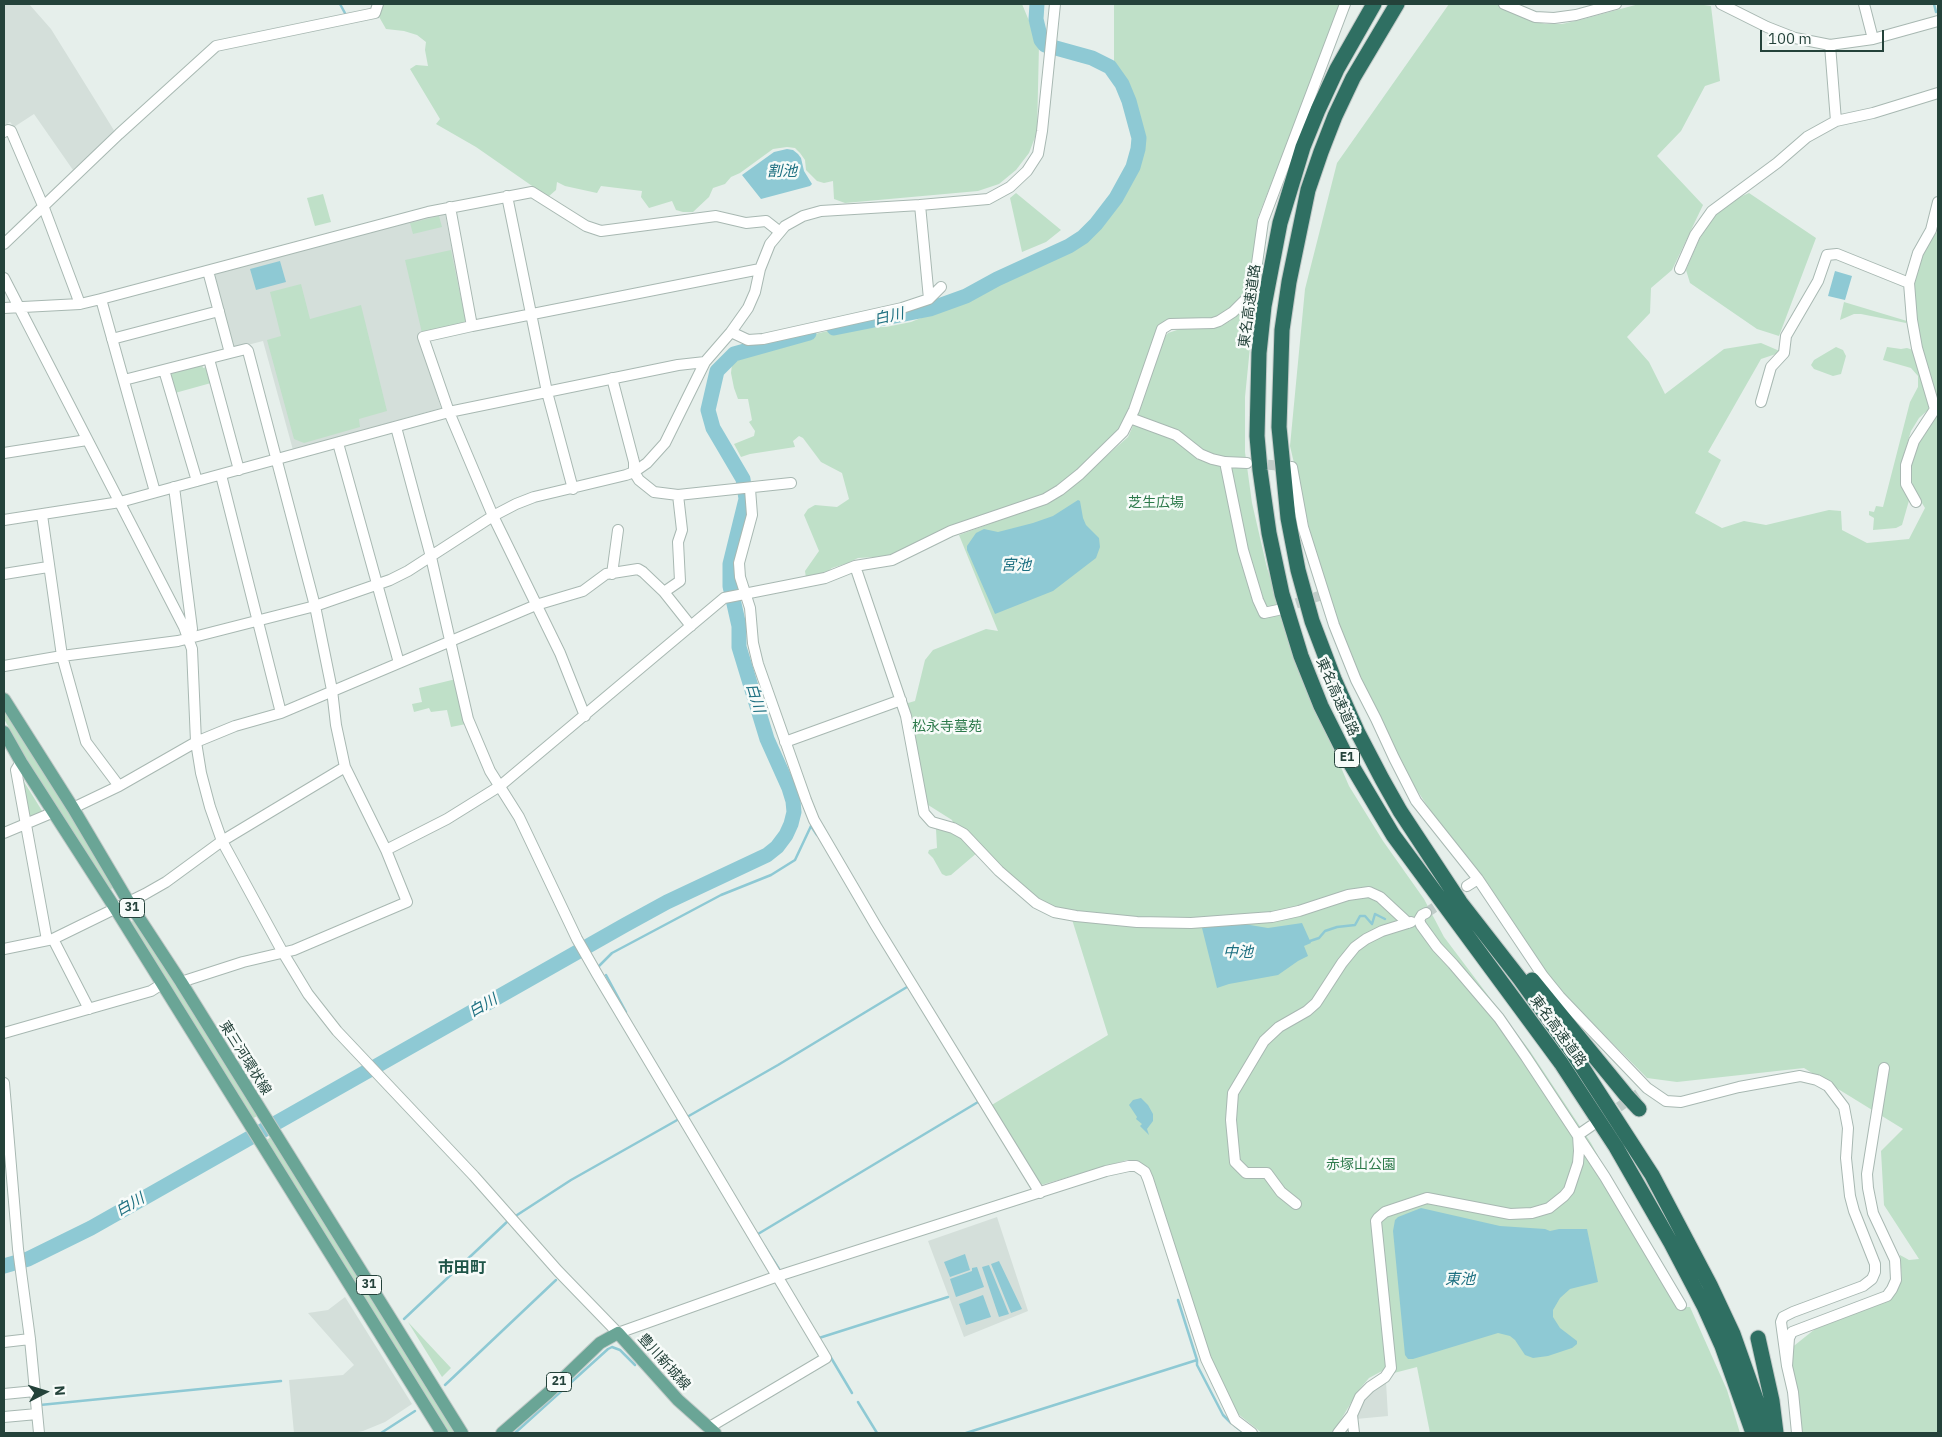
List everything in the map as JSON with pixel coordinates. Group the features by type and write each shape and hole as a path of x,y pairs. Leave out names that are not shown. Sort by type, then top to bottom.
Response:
{"highway":[{"name":"東名高速道路","path":"1374,4 1337,69 1303,147 1280,223 1264,306 1258,378 1257,436 1269,533 1282,594 1301,656 1321,706 1346,756 1393,835 1556,1056 1616,1147 1671,1243 1704,1306 1722,1346 1754,1433"},
{"name":"東名高速道路","path":"1397,4 1370,48 1342,101 1321,152 1308,190 1289,282 1282,330 1279,427 1288,518 1298,570 1312,621 1334,679 1358,733 1400,810 1460,902 1574,1053 1652,1174 1710,1285 1733,1334 1768,1433"},
{"path":"1460,902 1483,923 1507,950 1626,1095 1641,1097"},
{"path":"1758,1338 1772,1401 1776,1433"}],"main road":[{"name":"東三河環状線","path":"4,699 73,808 128,901 181,982 462,1433"},
{"name":"31","path":"4,732 442,1433"},
{"name":"豊川新城線","path":"502,1433 548,1393 600,1343 618,1333 678,1400 712,1430"}],"street":[{"path":"4,244 44,208 119,134 216,46 375,13 378,4"},
{"path":"4,666 62,656 178,641 315,606 408,571 493,516 534,497 634,472 648,463 665,443 705,362 731,332 748,308 770,244 793,221 812,213 988,199 1010,187 1027,171 1038,154 1042,131 1054,4"},
{"path":"386,850 447,819 500,786 724,598 825,578 855,566 892,560 951,531 1045,499 1080,474 1123,432 1130,418 1162,329 1170,324 1212,323 1220,321 1226,318 1253,292 1263,221 1345,4"},
{"path":"1504,4 1535,17 1554,18 1576,15 1616,4"},
{"path":"1721,4 1767,27 1795,38 1830,45 1873,39 1938,22"},
{"path":"1864,4 1873,39"},
{"path":"1830,45 1836,121"},
{"path":"1680,269 1695,235 1712,211 1777,163 1807,137 1836,121 1873,113 1938,93"},
{"path":"4,132 8,130 11,132 44,208 80,304"},
{"path":"4,308 80,304 450,207 532,192 586,226 601,231 716,216 746,223 766,221 780,232"},
{"path":"507,196 546,392 573,488"},
{"path":"1916,502 1906,484 1906,465 1914,441 1935,409 1917,348 1912,320 1909,283 1918,253 1931,230 1938,202"},
{"path":"920,205 929,299"},
{"path":"450,207 472,326"},
{"path":"1761,402 1771,367 1784,354 1786,336 1818,281 1827,255 1837,254 1909,283"},
{"path":"585,716 560,653 493,516 449,412 423,337 760,269"},
{"path":"208,271 230,353"},
{"path":"4,278 188,637 192,649 196,742 201,773 210,807 222,841 282,952 308,994 337,1031 368,1062 564,1278 618,1333 778,1276 1129,1166 1141,1168 1145,1172 1206,1359 1235,1420 1252,1433"},
{"path":"731,332 748,340 764,339 902,308 929,299 941,287"},
{"path":"101,299 155,492"},
{"path":"112,339 219,311"},
{"path":"124,380 246,349 248,351 315,606 345,768 386,850 407,902 294,950 181,982"},
{"path":"209,359 239,470"},
{"path":"4,520 120,502 338,444 449,412 678,365 705,362"},
{"path":"164,370 197,482"},
{"path":"612,378 634,462 634,472 639,480 654,492 678,495 750,489 791,483"},
{"path":"1130,418 1176,435 1200,454 1225,462 1248,463"},
{"path":"396,428 432,557 468,719 490,771 519,817 579,942 826,1358 712,1430"},
{"path":"4,453 87,440"},
{"path":"338,444 399,663"},
{"path":"1225,462 1243,550 1258,600 1264,613 1278,610"},
{"path":"1292,467 1303,527 1321,595 1356,680 1416,802 1478,879 1543,976 1641,1097 1674,1102 1800,1076 1817,1080 1828,1086 1844,1107 1848,1123 1846,1158 1850,1196 1856,1218 1874,1264 1875,1272 1872,1279 1863,1286 1783,1317 1781,1322 1797,1433"},
{"path":"221,475 281,713"},
{"path":"174,487 192,629 188,637"},
{"path":"750,489 752,515 739,563 740,577 744,595 750,608 753,643 758,664 814,820 926,1009 1040,1193"},
{"path":"664,592 680,581 678,542 682,530 678,495"},
{"path":"42,515 62,656 86,742 119,786"},
{"path":"612,574 618,530"},
{"path":"855,566 906,716 924,813 932,822 953,828 964,834 999,871 1036,903 1054,912 1137,922 1191,923 1259,918 1299,911 1348,894 1364,892 1373,893 1380,897 1395,913 1408,923"},
{"path":"4,574 48,567"},
{"path":"73,808 119,786 196,742 235,726 281,713 536,605 583,591 600,577 638,569 664,592 691,626"},
{"path":"785,742 901,700"},
{"path":"21,762 16,770 50,940 89,1009"},
{"path":"4,949 50,940 166,882 222,841 345,768"},
{"path":"4,833 54,812"},
{"path":"1467,886 1478,879"},
{"path":"1296,1204 1281,1192 1267,1173 1246,1173 1236,1162 1231,1120 1233,1093 1264,1041 1279,1027 1307,1012 1316,1003 1342,963 1355,947 1382,931 1423,916 1437,948 1499,1018 1578,1135 1631,1219 1681,1305"},
{"path":"4,1032 151,991 162,984"},
{"path":"1788,1366 1789,1338 1792,1332 1886,1296 1896,1280 1895,1260 1873,1213 1867,1174 1884,1068"},
{"path":"4,1084 18,1249 30,1339 39,1433"},
{"path":"1578,1135 1591,1126"},
{"path":"1338,1433 1352,1415 1360,1397 1370,1387 1385,1377 1391,1368 1376,1221 1378,1218 1385,1212 1427,1198 1510,1214 1526,1214 1549,1208 1564,1196 1572,1182 1579,1151 1578,1135"},
{"path":"4,1342 30,1339"},
{"path":"4,1394 35,1391"},
{"path":"4,1417 37,1414"},
{"path":"1352,1415 1354,1433"}],"shaded area":[{"path":"4,4 29,4 51,29 115,132 73,170 34,114 14,127 10,122 4,126"},
{"path":"445,213 467,324 419,335 441,408 293,450 263,341 232,349 212,274"},
{"path":"997,1217 1028,1311 964,1337 928,1241"},
{"path":"345,1297 412,1404 385,1422 363,1431 352,1433 294,1433 289,1380 343,1375 354,1365 308,1313 328,1310"},
{"path":"1386,1382 1388,1416 1356,1419 1369,1391"}],"green space":[{"path":"382,4 1022,4 1039,45 1037,132 1029,153 1016,170 999,184 978,191 845,203 834,199 833,181 824,183 817,181 806,170 805,160 800,153 795,148 787,147 773,149 740,173 731,177 725,184 713,188 709,197 693,212 676,210 672,201 649,208 641,197 642,191 601,186 597,193 565,186 557,182 556,190 548,197 476,147 436,124 440,119 410,69 416,65 428,66 425,50 426,42 417,35 386,29 378,15"},
{"path":"1114,4 1342,4 1258,217 1250,288 1230,311 1214,321 1157,328 1132,406 1117,435 1096,456 1055,488 1029,502 892,556 858,558 832,568 823,575 806,578 805,571 819,551 804,515 808,509 815,505 837,507 849,499 842,473 821,462 803,438 799,436 793,441 795,447 741,457 734,444 754,436 755,431 749,422 752,420 748,399 738,399 734,388 731,373 732,364 742,356 819,333 842,328 886,327 911,322 953,305 999,280 1087,240 1110,212 1135,168 1141,137 1137,119 1123,83 1114,70"},
{"path":"1449,4 1496,4 1527,19 1545,24 1562,24 1639,4 1697,4 1711,6 1720,81 1705,86 1681,131 1657,156 1703,205 1672,270 1651,288 1650,313 1627,337 1649,362 1665,394 1724,349 1761,343 1782,352 1761,359 1708,452 1721,460 1695,513 1722,528 1744,521 1766,525 1829,510 1841,511 1842,530 1867,543 1909,539 1925,508 1913,488 1910,468 1918,442 1938,411 1938,1433 1801,1433 1790,1349 1815,1329 1879,1303 1897,1290 1902,1279 1900,1255 1909,1260 1919,1259 1884,1205 1881,1151 1903,1129 1804,1068 1677,1082 1647,1078 1557,987 1482,878 1430,810 1401,766 1359,679 1337,624 1316,557 1290,446 1305,289 1337,163"},
{"path":"1016,193 1061,230 1046,242 1022,252 1010,198"},
{"path":"1749,193 1816,238 1779,336 1757,329 1690,283 1686,270 1699,240 1713,217 1724,204"},
{"path":"323,194 331,222 315,226 307,198"},
{"path":"439,216 442,227 413,234 410,223"},
{"path":"1938,226 1938,411 1917,328 1913,284 1921,253 1937,232"},
{"path":"451,250 466,323 422,333 405,260"},
{"path":"301,284 310,319 361,305 387,411 359,419 360,427 304,443 294,439 267,340 281,336 270,292"},
{"name":"赤塚山公園","path":"1255,297 1245,397 1245,452 1252,503 1267,568 1321,721 1349,786 1383,841 1424,899 1444,937 1530,1051 1591,1143 1643,1238 1685,1307 1690,1307 1727,1390 1740,1433 1430,1433 1417,1367 1394,1373 1384,1370 1369,1378 1358,1391 1333,1433 1262,1433 1238,1414 1231,1404 1210,1358 1148,1167 1133,1160 1127,1160 1041,1185 990,1106 1108,1035 1070,913 1047,906 978,852 951,875 946,876 942,874 928,853 929,850 937,848 936,829 954,825 952,820 925,803 906,706 908,703 915,701 925,660 933,650 986,629 998,631 959,535 1038,506 1070,488 1128,437 1137,417 1164,338 1168,333 1180,329 1217,327 1230,321"},
{"path":"1844,302 1907,321 1906,323 1861,314 1854,314 1840,320"},
{"path":"1836,347 1843,350 1846,356 1841,374 1833,376 1814,369 1811,365 1814,360"},
{"path":"1887,347 1913,350 1930,404 1928,410 1919,418 1911,431 1902,460 1902,472 1910,497 1902,525 1896,528 1873,530 1874,518 1869,515 1869,511 1874,512 1876,506 1883,507 1910,402 1918,387 1918,376 1911,368 1883,360"},
{"path":"202,364 203,368 206,367 211,383 175,393 170,375 172,372"},
{"path":"456,679 466,724 451,727 447,710 431,712 429,708 414,712 412,704 422,702 419,688"},
{"path":"4,705 68,808 113,888 108,890 31,767 4,719"},
{"path":"18,772 44,814 27,821"},
{"path":"137,919 259,1115 250,1120 131,922"},
{"path":"272,1136 454,1433 445,1433 264,1142"},
{"path":"408,1322 451,1368 442,1377"}],"water":[{"name":"割池","path":"787,149 793,150 801,158 804,171 812,184 761,199 742,175 774,152"},
{"path":"280,261 286,282 256,290 250,269"},
{"path":"1835,271 1852,276 1845,300 1828,296"},
{"name":"宮池","path":"1078,500 1080,501 1086,525 1099,538 1100,547 1096,558 1053,591 995,614 967,550 967,546 976,533 984,529 998,532 1033,523 1053,516"},
{"name":"中池","path":"1302,923 1311,943 1304,946 1308,956 1278,975 1217,988 1202,928 1223,924 1244,924 1268,928"},
{"path":"1141,1098 1153,1114 1153,1121 1147,1129 1149,1135 1140,1126 1142,1124 1136,1119 1137,1117 1129,1105 1133,1100"},
{"name":"東池","path":"1421,1208 1500,1226 1550,1231 1559,1229 1587,1229 1598,1282 1570,1289 1560,1298 1553,1310 1553,1317 1560,1328 1577,1341 1577,1344 1572,1348 1548,1356 1533,1358 1525,1355 1510,1336 1498,1333 1408,1359 1405,1355 1393,1231 1395,1220 1398,1217"},
{"path":"965,1254 970,1270 950,1277 944,1262"},
{"path":"999,1261 1022,1309 1011,1313 991,1264"},
{"path":"989,1265 1009,1314 999,1317 982,1267"},
{"path":"977,1267 984,1287 956,1297 950,1279 972,1271 972,1268"},
{"path":"983,1295 991,1317 966,1325 959,1304"}],"waterway":[{"path":"340,4 346,15"},
{"name":"白川","path":"834,328 930,309 966,296 997,279 1069,246 1083,237 1096,224 1116,198 1133,167 1138,149 1139,138 1129,101 1122,84 1110,67 1092,58 1045,45 1041,40 1036,19 1037,4"},
{"path":"1934,4 1936,12"},
{"name":"白川","path":"4,1266 28,1259 91,1228 625,925 667,902 767,855 777,847 791,824 794,812 793,801 767,739 739,647 739,626 730,586 730,564 746,499 743,479 713,428 708,410 717,371 734,354 809,333"},
{"path":"598,967 612,953 721,895 771,875 795,860 811,826 817,835"},
{"path":"1310,941 1319,938 1325,931 1337,927 1355,925 1360,916 1365,916 1372,924 1375,914 1385,919"},
{"path":"606,975 626,1012"},
{"path":"687,1117 778,1065 907,987"},
{"path":"758,1234 978,1102"},
{"path":"514,1217 571,1180 679,1119"},
{"path":"404,1319 509,1220"},
{"path":"765,1247 779,1269"},
{"path":"445,1385 556,1280"},
{"path":"819,1338 948,1297"},
{"path":"1178,1300 1197,1365 1223,1415 1231,1423"},
{"path":"515,1433 608,1349 612,1347 620,1350 635,1365"},
{"path":"830,1356 852,1393"},
{"path":"966,1433 1197,1360"},
{"path":"40,1405 281,1381"},
{"path":"858,1402 877,1433"},
{"path":"381,1433 415,1411"},
{"path":"1235,1426 1244,1433"}],"tunnel":[{"path":"1253,464 1289,466"},
{"path":"1282,608 1319,596"},
{"path":"1426,913 1467,886"},
{"path":"1594,1124 1638,1094"}],"district":[{"name":"市田町","path":"462,1268"}],"park label":[{"name":"芝生広場","path":"1156,503"},
{"name":"松永寺墓苑","path":"947,727"}]}
